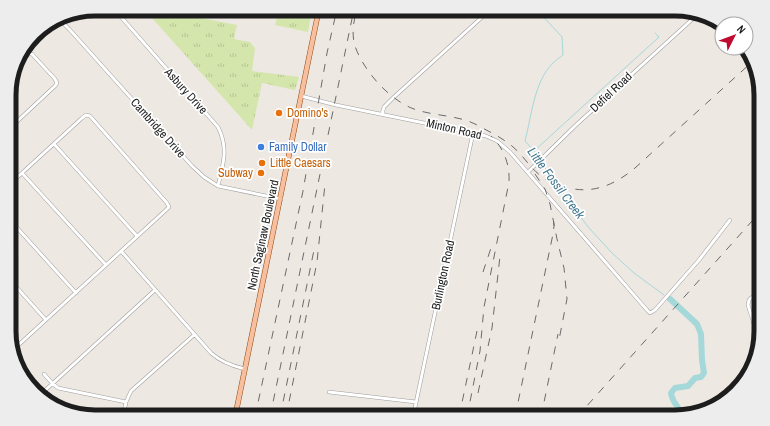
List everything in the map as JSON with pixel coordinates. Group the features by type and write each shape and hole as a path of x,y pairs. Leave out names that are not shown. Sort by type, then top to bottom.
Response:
{"main road":[{"name":"North Saginaw Boulevard","path":"236,410 318,16"}],"street":[{"name":"Asbury Drive","path":"120,16 218,127 224,140 225,156 218,186"},
{"path":"382,114 384,107 394,97 483,16"},
{"name":"Defiel Road","path":"528,172 576,125 693,18"},
{"name":"Cambridge Drive","path":"63,23 196,171 218,186 280,198"},
{"path":"16,122 57,83 32,54 27,55"},
{"name":"Minton Road","path":"301,96 474,132 497,141 510,152 528,172 650,313 655,310 699,260 730,220"},
{"path":"16,178 86,115 90,116 168,203 166,210 18,346"},
{"name":"Burlington Road","path":"414,410 474,132"},
{"path":"54,144 137,236"},
{"path":"22,173 106,265"},
{"path":"16,227 76,293"},
{"path":"121,251 208,349 219,359 245,369"},
{"path":"16,287 46,320"},
{"path":"44,391 155,290"},
{"path":"754,296 749,300 748,305 754,324"},
{"path":"124,410 129,394 134,388 194,335"},
{"path":"44,374 52,384 58,388 126,402"},
{"path":"329,392 416,402"}],"green space":[{"path":"150,16 191,16 237,25 234,39 250,42 255,48 252,71 299,77 295,90 262,83 252,130"},
{"path":"277,16 311,16 308,32 275,25"}],"waterway":[{"name":"Little Fossil Creek","path":"540,159 525,141 535,97 541,81 553,63 563,55 562,37 542,16"},
{"path":"534,151 659,37 655,33"},
{"name":"Little Fossil Creek","path":"541,162 589,228 612,253 634,273 664,295"},
{"name":"Little Fossil Creek","path":"670,299 697,324 701,334 704,373 701,377 695,378 688,386 675,388 671,393 673,400 680,410"}],"railway":[{"path":"256,410 303,191 327,53 335,16"},
{"path":"271,410 353,16"},
{"path":"355,16 353,38 359,55 364,65 378,83 395,99 414,109 461,119 475,124 512,146 533,169 547,181 578,190 596,189 612,183 628,174 748,65"},
{"path":"468,410 480,351 484,307 509,182 507,163 503,151 491,136"},
{"path":"535,174 545,189 550,204 564,268 567,299 559,340"},
{"path":"287,410 317,262 325,184"},
{"path":"516,410 553,234 553,214"},
{"path":"583,410 754,219"},
{"path":"483,272 492,245"},
{"path":"281,410 314,250"},
{"path":"478,393 492,328 500,256"},
{"path":"460,410 477,331"},
{"path":"542,410 558,334"}],"place":[{"name":"Domino's","path":"279,113"},
{"name":"Family Dollar","path":"261,147"},
{"name":"Little Caesars","path":"262,163"},
{"name":"Subway","path":"261,173"}]}
